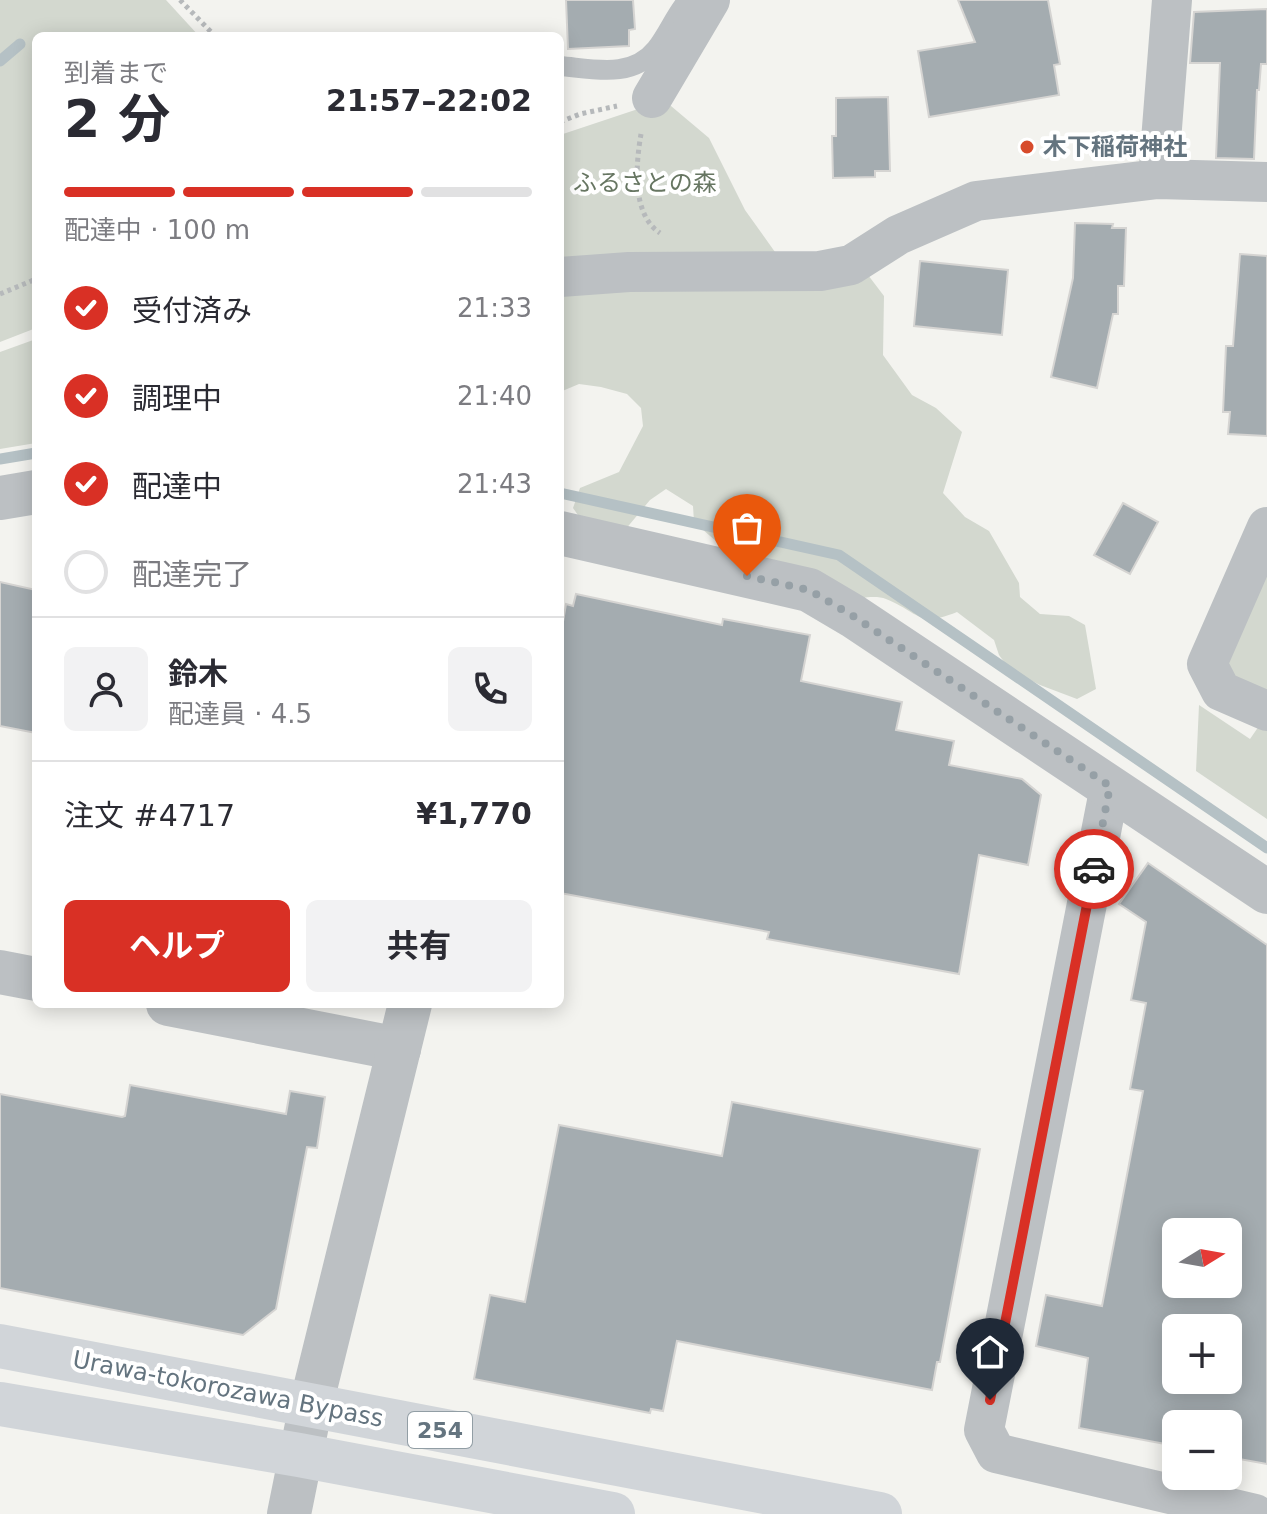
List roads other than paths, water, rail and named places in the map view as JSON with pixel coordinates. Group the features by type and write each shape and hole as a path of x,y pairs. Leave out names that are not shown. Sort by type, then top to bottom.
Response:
{"highway":[{"name":"Urawa-tokorozawa Bypass","path":"0,1346 880,1514"},
{"name":"254","path":"0,1404 299,1455 613,1514"}],"street":[{"path":"652,98 710,0"},
{"path":"1158,179 1172,0"},
{"path":"564,277 629,272 820,271 851,265 898,235 976,201 1158,179 1267,182"},
{"path":"0,498 32,493"},
{"path":"1267,527 1207,664 1221,691 1267,711"},
{"path":"564,534 809,590 853,616 1267,892"},
{"path":"1110,786 984,1430 996,1453 1255,1514"},
{"path":"0,972 32,978"},
{"path":"189,1008 399,1049"},
{"path":"289,1514 299,1455 409,1008"}],"lane":[{"path":"564,66 616,71 640,65 657,48 688,0"}],"waterway":[{"path":"0,61 20,44"},
{"path":"0,459 32,454"},
{"path":"564,494 839,555 1267,848"}],"place":[{"name":"木下稲荷神社","path":"1027,147"}],"park label":[{"name":"ふるさとの森","path":"645,183"}]}
